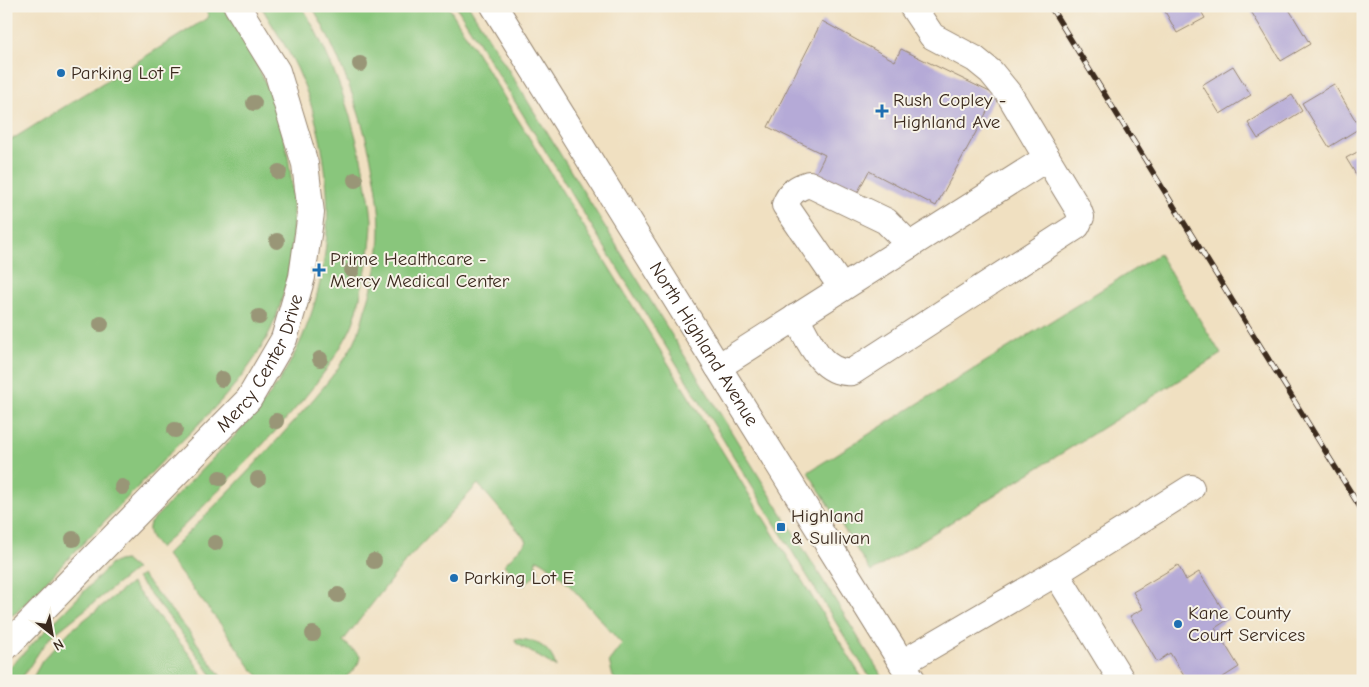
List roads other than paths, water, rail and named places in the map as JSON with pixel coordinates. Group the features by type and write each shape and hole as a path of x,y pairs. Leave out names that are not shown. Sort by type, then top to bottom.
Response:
{"street":[{"name":"Mercy Center Drive","path":"6,648 249,399 284,339 302,277 311,213 305,164 277,71 237,6"},
{"name":"North Highland Avenue","path":"494,6 907,672"},
{"path":"796,317 824,363 834,370 843,373 852,372 1077,226 1081,217 1009,94 991,72 975,59 932,36 912,6"},
{"path":"718,367 1047,158"},
{"path":"842,288 785,205 788,196 796,188 809,184 886,221 910,245"},
{"path":"907,672 1056,573 1191,488"},
{"path":"1056,573 1122,681"}],"railway":[{"path":"1050,6 1363,512"}],"place":[{"name":"Parking Lot F","path":"61,73"},
{"name":"Rush Copley - Highland Ave","path":"882,111"},
{"name":"Prime Healthcare - Mercy Medical Center","path":"319,270"},
{"name":"Highland & Sullivan","path":"781,527"},
{"name":"Parking Lot E","path":"454,578"},
{"name":"Kane County Court Services","path":"1178,624"}]}
